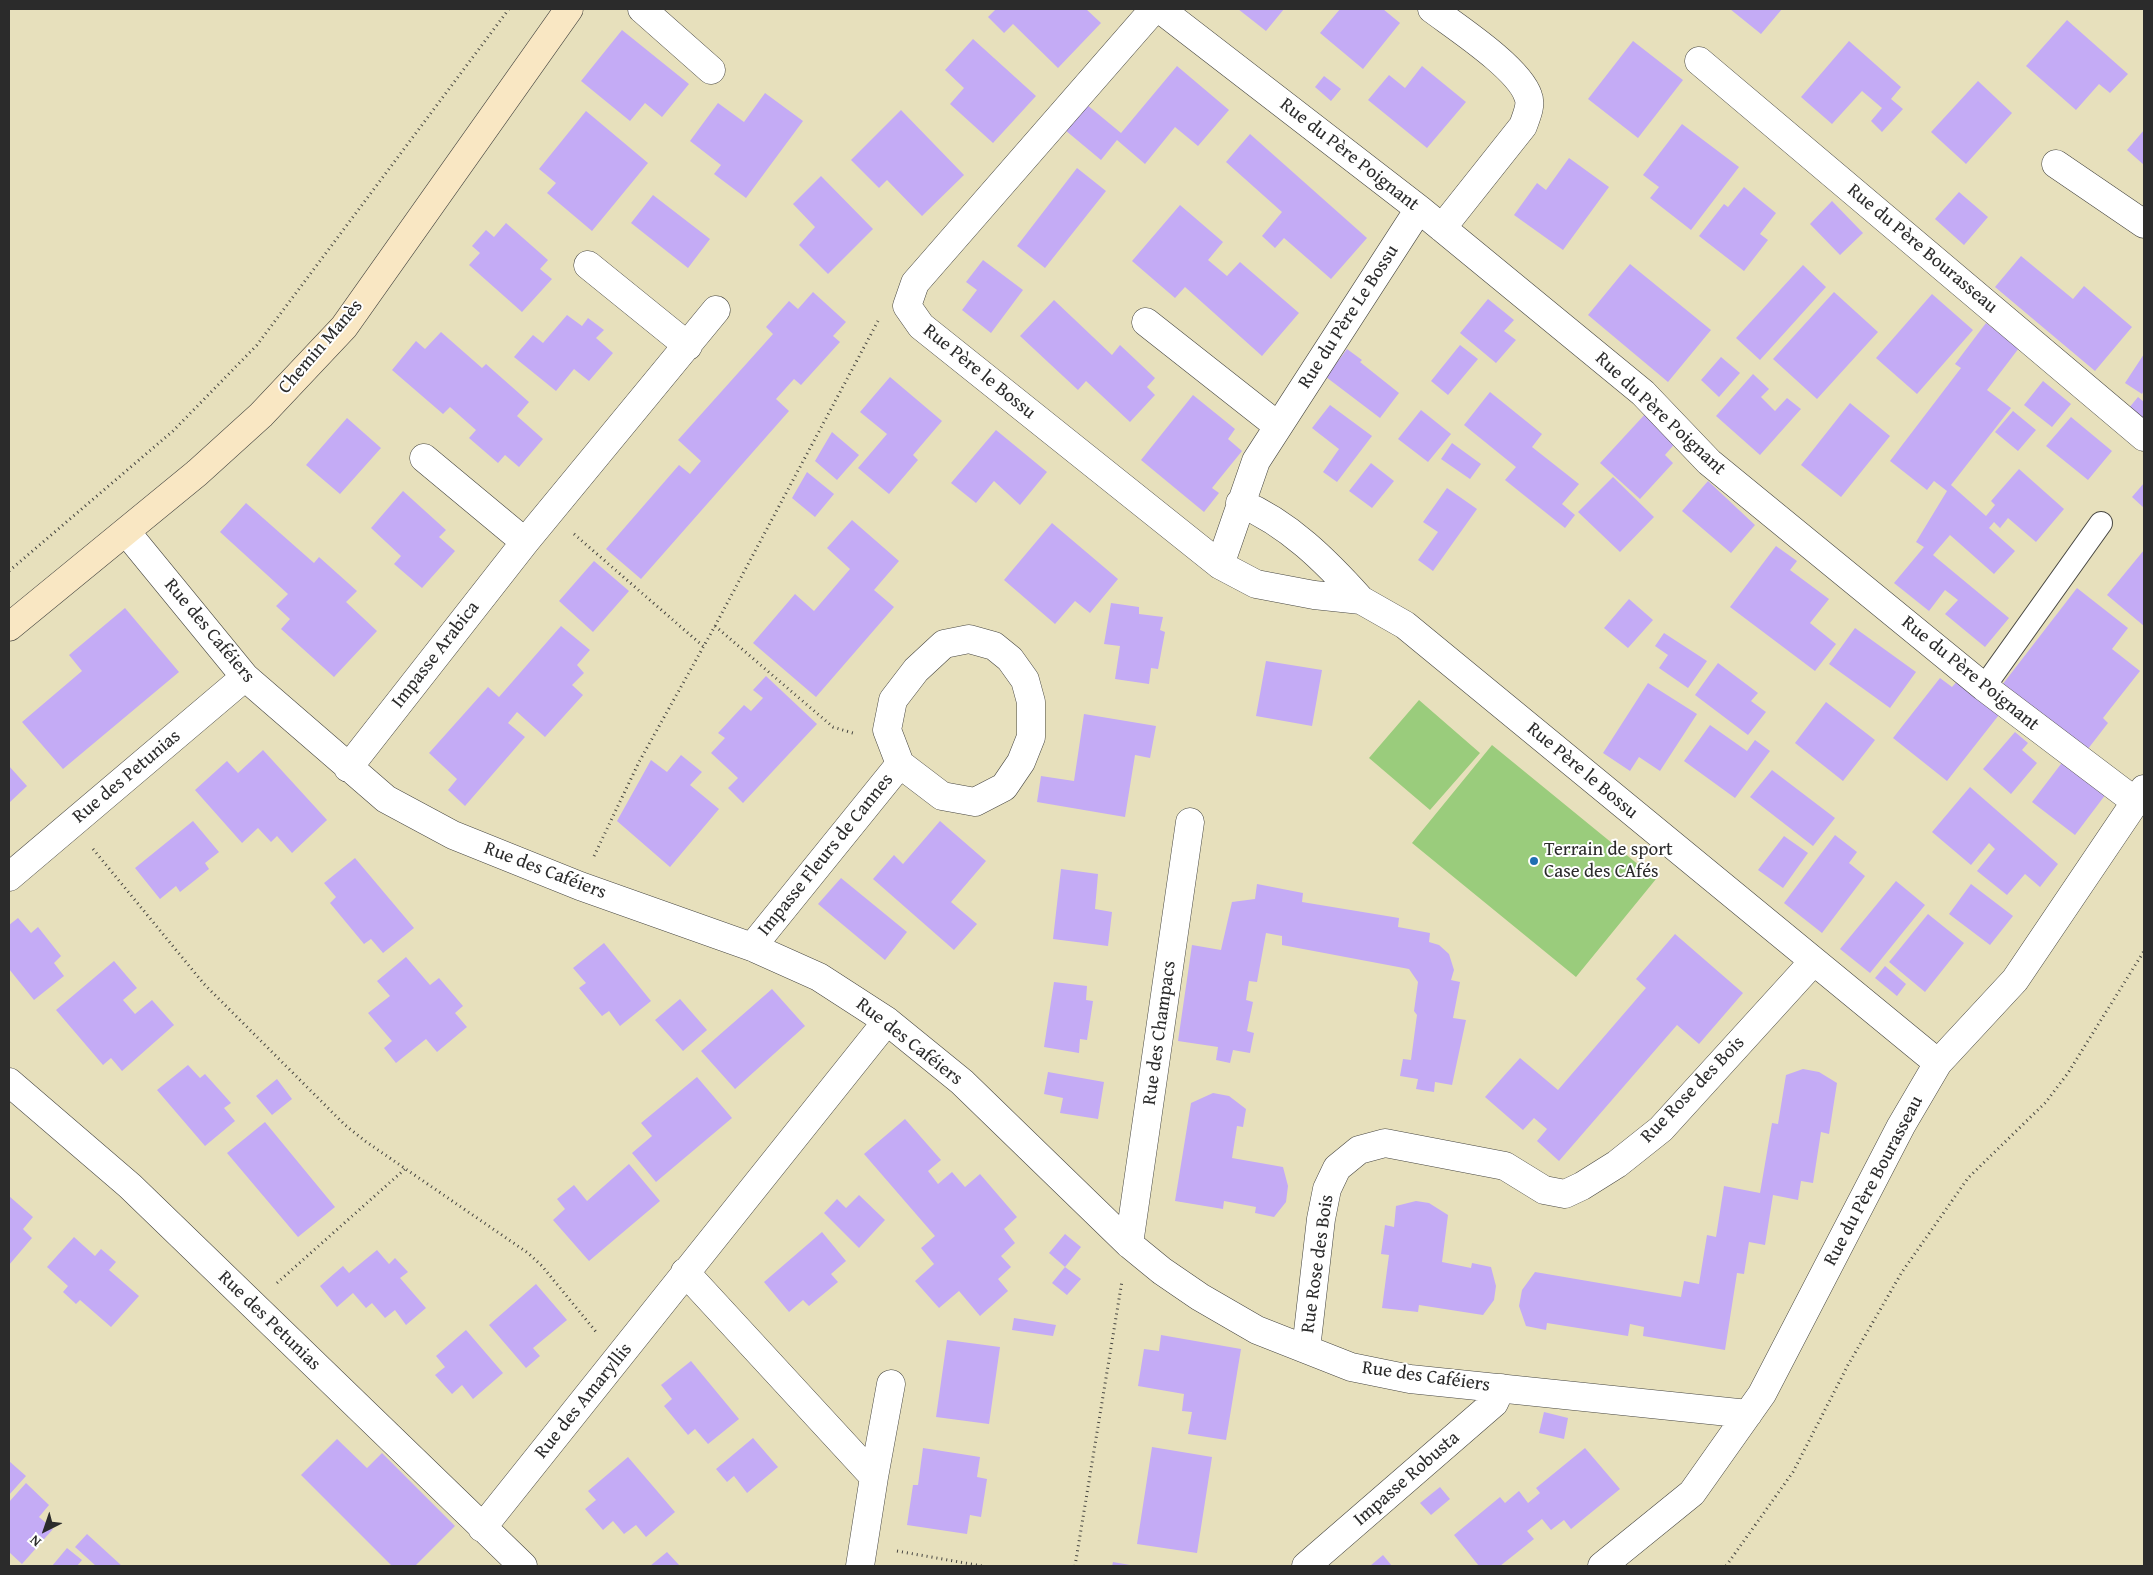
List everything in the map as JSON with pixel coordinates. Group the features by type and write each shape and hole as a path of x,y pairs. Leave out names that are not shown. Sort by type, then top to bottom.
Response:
{"street":[{"name":"Chemin Manès","path":"9,626 129,530 261,415 344,327 569,9"},
{"path":"642,9 711,70"},
{"name":"Rue Père le Bossu","path":"1154,9 915,283 908,306 921,326 1220,565 1256,584 1314,595 1361,600"},
{"name":"Rue du Père Poignant","path":"1160,9 1419,209 1643,393 1709,462 1984,687 2140,796"},
{"path":"1432,9 1498,60 1517,79 1529,96 1528,112 1523,126 1442,228"},
{"name":"Rue du Père Bourasseau","path":"1699,61 2144,437"},
{"path":"2056,164 2144,224"},
{"name":"Rue du Père Le Bossu","path":"1220,565 1256,461 1419,209"},
{"path":"588,265 688,346"},
{"name":"Impasse Arabica","path":"348,768 524,542 716,310"},
{"path":"1146,322 1278,426"},
{"path":"424,458 524,542"},
{"name":"Rue Père le Bossu","path":"1240,503 1260,511 1292,534 1328,563 1361,600 1405,625 1938,1062"},
{"name":"Rue des Caféiers","path":"129,530 132,539 246,677 348,768 386,799 453,836 580,886 752,947 819,977 887,1021 962,1082 1129,1244 1162,1271 1200,1297 1257,1330 1351,1367 1410,1379 1748,1414"},
{"name":"Impasse Fleurs de Cannes","path":"969,639 994,646 1010,659 1025,680 1031,702 1031,737 1021,762 1004,787 975,802 942,796 900,764 887,730 893,700 916,670 944,644 969,639"},
{"name":"Rue des Petunias","path":"9,877 246,677"},
{"name":"Impasse Fleurs de Cannes","path":"752,947 900,764"},
{"name":"Rue du Père Bourasseau","path":"1602,1566 1692,1493 1762,1394 1901,1126 1938,1062 2015,980 2140,796"},
{"name":"Rue des Champacs","path":"1129,1244 1190,822"},
{"name":"Rue Rose des Bois","path":"1306,1349 1321,1219 1327,1189 1337,1168 1359,1150 1385,1143 1505,1166 1544,1190 1565,1194 1582,1186 1617,1164 1662,1129 1814,962"},
{"name":"Rue des Amaryllis","path":"482,1528 618,1359 684,1272 887,1021"},
{"name":"Rue des Petunias","path":"9,1082 130,1186 523,1566"},
{"path":"684,1272 874,1477"},
{"path":"862,1556 891,1384"},
{"name":"Impasse Robusta","path":"1306,1566 1494,1403 1501,1388"}],"lane":[{"path":"1984,687 2101,523"}],"path":[{"path":"9,571 173,431 256,345 510,9"},
{"path":"580,886 639,762 704,647 871,330 881,318 908,306"},
{"path":"549,512 704,647"},
{"path":"715,626 833,727 850,734 869,735 887,730"},
{"path":"72,824 204,984 345,1125 405,1169 528,1253 542,1266 618,1359"},
{"path":"1726,1566 1793,1472 1848,1365 1902,1272 1968,1178 2046,1102 2068,1073 2144,951"},
{"path":"253,1305 405,1169"},
{"path":"1075,1566 1129,1244"},
{"path":"862,1556 982,1566"}],"green space":[{"path":"1419,700 1480,753 1430,810 1369,758"},
{"name":"Terrain de sport Case des CAfés","path":"1492,745 1656,879 1576,977 1412,843"}],"building":[{"path":"996,9 1086,9 1101,23 1058,68 1013,24 1004,33 988,17"},
{"path":"1238,9 1284,9 1266,31"},
{"path":"1340,9 1383,9 1400,23 1363,69 1320,33"},
{"path":"1730,9 1782,9 1761,34"},
{"path":"2067,20 2128,74 2110,93 2099,84 2076,110 2026,66"},
{"path":"622,30 689,84 662,117 645,103 630,121 581,81"},
{"path":"973,39 1036,96 993,143 950,104 964,88 945,70"},
{"path":"1633,41 1683,80 1638,138 1588,99"},
{"path":"1849,41 1901,87 1891,99 1903,109 1882,132 1871,121 1882,108 1862,91 1832,124 1801,97"},
{"path":"1177,66 1229,110 1198,146 1175,127 1145,164 1117,140 1101,160 1065,130 1086,104 1121,133"},
{"path":"1422,66 1466,102 1427,148 1368,100 1389,75 1405,88"},
{"path":"1324,76 1341,89 1331,101 1315,87"},
{"path":"1978,81 2012,113 1966,164 1931,132"},
{"path":"765,93 803,121 746,198 714,174 721,165 690,141 718,103 744,122"},
{"path":"901,110 964,175 922,216 887,180 879,188 851,160"},
{"path":"586,111 648,163 592,231 547,193 556,183 539,169"},
{"path":"1682,124 1739,167 1691,230 1650,198 1659,187 1643,175"},
{"path":"2144,130 2144,165 2127,150"},
{"path":"1250,134 1367,238 1331,279 1284,238 1275,248 1262,236 1282,212 1226,162"},
{"path":"1569,158 1609,187 1563,250 1514,215 1537,183 1546,190"},
{"path":"1077,168 1106,191 1045,268 1017,246"},
{"path":"821,176 873,229 828,274 799,245 815,227 793,204"},
{"path":"1744,187 1776,213 1760,234 1768,240 1744,271 1699,236 1724,204 1728,207"},
{"path":"1959,192 1988,217 1964,245 1935,219"},
{"path":"653,195 710,239 688,268 631,223"},
{"path":"1832,201 1863,233 1840,255 1810,224"},
{"path":"1180,205 1223,242 1208,260 1227,276 1240,262 1299,313 1262,356 1185,287 1175,298 1132,261"},
{"path":"506,223 548,260 540,269 552,279 522,312 469,265 480,253 472,246 486,230 494,237"},
{"path":"2021,256 2073,299 2084,286 2132,327 2095,371 1995,287"},
{"path":"983,260 1023,290 991,333 962,310 977,290 966,282"},
{"path":"1630,264 1711,330 1668,382 1588,315"},
{"path":"1803,265 1826,287 1760,360 1736,338"},
{"path":"813,292 846,322 833,336 840,342 801,385 794,379 776,399 789,411 641,579 606,549 679,465 690,474 701,461 678,440 773,334 766,327 789,301 798,309"},
{"path":"1834,292 1878,332 1817,399 1773,359"},
{"path":"1932,294 1973,330 1917,394 1876,358"},
{"path":"1488,299 1514,320 1504,331 1516,340 1496,363 1460,333"},
{"path":"1054,300 1112,355 1120,345 1155,378 1147,387 1155,395 1130,422 1086,381 1078,390 1020,336"},
{"path":"567,315 582,326 588,318 604,330 596,338 613,353 589,381 574,369 556,391 514,357 533,335 543,343"},
{"path":"1986,323 2019,348 1987,390 2011,408 1951,485 1986,516 1995,505 1991,501 2019,469 2064,509 2036,542 2008,518 2000,528 1994,522 1989,528 2015,551 1994,574 1950,535 1933,555 2009,618 1985,647 1945,614 1958,600 1945,590 1929,611 1894,583 1924,547 1916,542 1947,491 1934,481 1927,490 1890,461 1961,368 1955,364"},
{"path":"441,332 482,368 486,364 529,402 517,416 543,439 519,467 505,455 498,463 469,438 476,430 450,407 443,414 392,370 416,341 425,349"},
{"path":"1460,345 1478,359 1448,395 1431,381"},
{"path":"1347,349 1362,360 1360,362 1399,393 1380,418 1326,377"},
{"path":"2144,354 2144,390 2142,394 2125,383"},
{"path":"1721,357 1740,373 1719,397 1701,380"},
{"path":"1753,374 1769,389 1761,397 1775,411 1787,398 1801,409 1760,455 1716,416"},
{"path":"890,377 942,421 913,455 918,460 889,494 858,468 887,434 860,412"},
{"path":"2043,381 2071,404 2052,427 2024,405"},
{"path":"1490,392 1542,434 1532,447 1579,484 1562,504 1575,515 1565,528 1505,480 1516,467 1464,425"},
{"path":"1193,395 1235,429 1228,439 1242,451 1212,488 1219,493 1204,512 1141,460"},
{"path":"2138,397 2144,402 2144,424 2124,414"},
{"path":"1850,403 1890,436 1841,497 1801,465"},
{"path":"1330,405 1372,436 1337,482 1323,472 1339,449 1312,428"},
{"path":"1421,410 1451,434 1428,462 1398,439"},
{"path":"2013,411 2036,430 2018,451 1995,432"},
{"path":"1647,412 1678,440 1665,455 1673,463 1640,499 1600,463"},
{"path":"2071,417 2112,451 2088,480 2046,446"},
{"path":"347,418 381,448 340,494 306,465"},
{"path":"996,430 1047,472 1020,505 994,481 976,503 951,483"},
{"path":"832,432 859,455 837,480 815,461"},
{"path":"1452,443 1481,464 1470,479 1441,459"},
{"path":"1371,463 1394,481 1372,508 1349,491"},
{"path":"807,472 834,494 815,517 792,498"},
{"path":"1613,477 1654,517 1620,552 1578,512"},
{"path":"1708,481 1755,525 1731,553 1682,511"},
{"path":"2144,483 2144,508 2132,497"},
{"path":"1447,488 1477,509 1433,571 1418,560 1438,532 1423,522"},
{"path":"403,491 446,530 439,537 455,551 422,588 394,564 401,556 371,528"},
{"path":"246,503 314,563 319,557 357,591 346,602 377,631 334,677 281,629 290,619 276,606 288,594 220,532"},
{"path":"852,520 899,561 874,590 894,607 816,697 753,643 795,594 814,611 850,569 827,548"},
{"path":"1052,523 1118,579 1090,613 1075,601 1055,624 1004,580"},
{"path":"1776,546 1797,561 1790,570 1829,599 1810,623 1836,644 1815,671 1730,607"},
{"path":"2144,550 2144,626 2107,595"},
{"path":"594,561 629,591 593,632 559,601"},
{"path":"2077,588 2128,628 2112,649 2140,671 2103,718 2108,723 2084,754 1999,689"},
{"path":"1629,599 1653,620 1628,648 1604,628"},
{"path":"1111,603 1139,607 1139,614 1163,617 1160,630 1165,632 1158,669 1151,668 1149,684 1115,679 1120,646 1104,644"},
{"path":"125,608 179,672 63,769 22,722 82,671 69,655"},
{"path":"561,626 590,650 577,665 584,673 572,685 583,695 545,737 517,712 508,723 525,737 465,806 448,790 457,779 429,753 488,687 499,697"},
{"path":"1855,628 1916,672 1890,708 1829,664"},
{"path":"1664,633 1707,661 1688,688 1659,668 1668,655 1655,646"},
{"path":"1266,661 1322,670 1312,726 1256,716"},
{"path":"1718,663 1758,693 1751,701 1766,712 1748,735 1695,695"},
{"path":"766,676 817,724 743,803 728,788 738,778 711,753 725,738 718,733 744,705 751,711 763,698 753,690"},
{"path":"1940,678 1952,687 1960,678 2002,711 1947,781 1893,738"},
{"path":"1648,683 1697,714 1660,771 1639,757 1630,771 1603,753"},
{"path":"1826,702 1875,740 1843,781 1795,743"},
{"path":"1084,714 1156,726 1150,758 1135,755 1125,817 1037,802 1041,776 1074,781"},
{"path":"1710,725 1747,751 1755,740 1770,751 1735,798 1684,761"},
{"path":"2015,732 2028,743 2022,750 2037,763 2011,794 1983,769"},
{"path":"263,750 327,820 292,853 277,836 271,842 258,828 242,843 195,790 227,761 238,773"},
{"path":"681,755 702,772 690,785 719,809 670,867 617,821 651,760 667,772"},
{"path":"2064,760 2106,794 2075,835 2032,802"},
{"path":"9,766 27,786 9,803"},
{"path":"1772,770 1835,818 1813,846 1750,797"},
{"path":"1970,787 2058,864 2040,887 2025,874 2007,895 1977,871 1995,849 1989,843 1971,865 1932,832"},
{"path":"193,821 219,852 205,863 209,869 180,892 176,886 160,899 135,868"},
{"path":"940,821 986,861 951,902 977,924 954,950 873,879 894,855 903,864"},
{"path":"1835,835 1857,852 1849,863 1865,876 1822,933 1784,903"},
{"path":"1784,836 1808,853 1783,888 1758,870"},
{"path":"355,858 414,928 383,953 371,939 364,944 330,903 336,897 324,883"},
{"path":"1061,869 1098,874 1095,909 1112,912 1108,946 1053,939"},
{"path":"841,878 907,932 885,960 818,904"},
{"path":"1896,881 1925,905 1870,973 1840,949"},
{"path":"1257,884 1303,893 1302,902 1399,918 1398,927 1430,933 1429,942 1439,945 1449,954 1454,970 1451,980 1460,982 1453,1018 1466,1020 1452,1085 1435,1082 1434,1092 1416,1089 1418,1079 1400,1076 1403,1059 1411,1060 1417,1015 1414,1011 1418,982 1409,969 1282,945 1282,936 1266,933 1257,982 1249,981 1246,1000 1253,1002 1247,1031 1254,1033 1250,1053 1233,1050 1230,1063 1216,1060 1218,1047 1178,1041 1192,945 1221,950 1232,902 1255,899"},
{"path":"1971,884 2013,916 1990,945 1949,914"},
{"path":"1928,914 1964,943 1925,992 1889,962"},
{"path":"18,918 31,933 38,927 61,956 54,963 64,976 34,1000 9,969 9,925"},
{"path":"1675,934 1743,993 1699,1044 1677,1025 1559,1161 1537,1141 1547,1129 1534,1118 1523,1130 1485,1097 1520,1058 1558,1090 1646,988 1636,979"},
{"path":"604,943 651,1001 620,1026 609,1011 602,1016 579,988 586,983 573,968"},
{"path":"406,957 430,985 439,978 463,1006 455,1013 467,1027 437,1052 426,1039 396,1063 384,1048 392,1041 368,1013 390,996 377,981"},
{"path":"114,961 137,988 123,1000 135,1014 152,1000 174,1025 122,1071 111,1058 103,1065 56,1010"},
{"path":"1885,966 1906,984 1897,996 1875,978"},
{"path":"1054,982 1087,986 1086,1000 1093,1001 1087,1040 1080,1039 1079,1053 1044,1047"},
{"path":"772,989 805,1026 735,1089 701,1051"},
{"path":"680,999 707,1030 683,1051 655,1020"},
{"path":"188,1065 200,1078 205,1074 231,1103 224,1108 235,1121 205,1146 157,1090"},
{"path":"1803,1069 1819,1072 1837,1083 1829,1134 1821,1132 1813,1183 1801,1181 1798,1200 1773,1195 1765,1245 1749,1242 1744,1274 1737,1273 1725,1350 1643,1336 1644,1327 1630,1324 1628,1336 1547,1323 1546,1330 1526,1326 1519,1306 1522,1290 1535,1272 1681,1297 1684,1281 1699,1284 1707,1235 1716,1237 1724,1186 1760,1193 1772,1123 1778,1124 1786,1075"},
{"path":"1048,1072 1104,1082 1098,1119 1060,1113 1063,1098 1044,1094"},
{"path":"697,1077 732,1118 656,1182 632,1153 652,1136 641,1123"},
{"path":"277,1079 292,1099 272,1115 256,1096"},
{"path":"1213,1093 1229,1096 1246,1109 1243,1127 1237,1126 1232,1158 1283,1167 1288,1186 1286,1202 1274,1217 1255,1213 1256,1207 1224,1201 1223,1209 1175,1201 1191,1103"},
{"path":"905,1119 941,1160 928,1171 938,1184 952,1172 965,1187 980,1174 1017,1217 1004,1229 1015,1243 1001,1256 1011,1267 998,1279 1008,1291 980,1316 959,1291 939,1308 915,1281 934,1264 921,1248 935,1236 864,1154"},
{"path":"265,1122 335,1207 298,1237 227,1153"},
{"path":"629,1164 660,1201 589,1261 553,1220 565,1209 557,1199 574,1185 587,1201"},
{"path":"859,1195 885,1220 859,1248 824,1213 837,1199 846,1208"},
{"path":"9,1196 33,1217 23,1229 32,1238 9,1265"},
{"path":"1416,1201 1429,1203 1448,1215 1442,1262 1471,1268 1472,1263 1491,1267 1496,1286 1494,1300 1483,1315 1419,1305 1418,1312 1382,1308 1389,1255 1381,1254 1385,1225 1394,1227 1396,1206"},
{"path":"822,1232 846,1261 831,1274 838,1282 809,1306 803,1300 789,1312 764,1282"},
{"path":"1065,1234 1081,1247 1065,1267 1049,1253"},
{"path":"74,1237 95,1256 101,1249 116,1262 109,1270 139,1296 111,1327 80,1300 76,1304 63,1292 68,1286 47,1267"},
{"path":"377,1250 389,1264 395,1258 408,1272 400,1278 426,1308 406,1325 395,1310 385,1318 372,1303 366,1308 353,1293 337,1307 320,1286 343,1266 349,1273"},
{"path":"1065,1267 1081,1279 1067,1295 1052,1283"},
{"path":"536,1284 567,1320 533,1348 540,1356 526,1368 489,1325"},
{"path":"1014,1318 1056,1325 1053,1336 1012,1330"},
{"path":"466,1330 503,1373 473,1399 462,1385 452,1394 435,1375 445,1367 436,1356"},
{"path":"1161,1335 1241,1349 1226,1440 1188,1434 1192,1412 1182,1411 1184,1394 1138,1386 1144,1349 1159,1351"},
{"path":"947,1340 1000,1347 989,1424 936,1417"},
{"path":"691,1361 739,1419 708,1444 695,1429 688,1435 664,1406 672,1399 661,1385"},
{"path":"1544,1412 1568,1418 1564,1439 1539,1433"},
{"path":"753,1438 778,1467 747,1493 734,1476 727,1482 716,1469"},
{"path":"337,1439 367,1468 382,1453 455,1526 415,1566 392,1566 301,1475"},
{"path":"1152,1447 1212,1457 1197,1553 1137,1544"},
{"path":"923,1448 980,1457 977,1477 987,1479 981,1517 970,1515 967,1534 907,1525 913,1485 918,1485"},
{"path":"1585,1448 1620,1489 1571,1529 1564,1520 1551,1530 1542,1519 1527,1531 1534,1539 1500,1566 1479,1566 1454,1535 1500,1497 1505,1503 1519,1491 1528,1503 1540,1493 1536,1488"},
{"path":"628,1457 675,1512 646,1537 636,1525 624,1534 613,1521 603,1530 585,1509 596,1500 588,1491"},
{"path":"9,1461 26,1476 9,1495"},
{"path":"26,1483 49,1505 39,1517 53,1529 22,1564 9,1552 9,1502"},
{"path":"1440,1487 1450,1499 1431,1515 1420,1503"},
{"path":"87,1534 122,1566 96,1566 75,1547"},
{"path":"67,1548 82,1560 77,1566 52,1566"},
{"path":"667,1552 680,1566 650,1566"},
{"path":"1383,1555 1392,1566 1370,1566"},
{"path":"1113,1562 1130,1565 1130,1566 1112,1566"}],"place":[{"name":"Terrain de sport Case des CAfés","path":"1534,861"}]}
